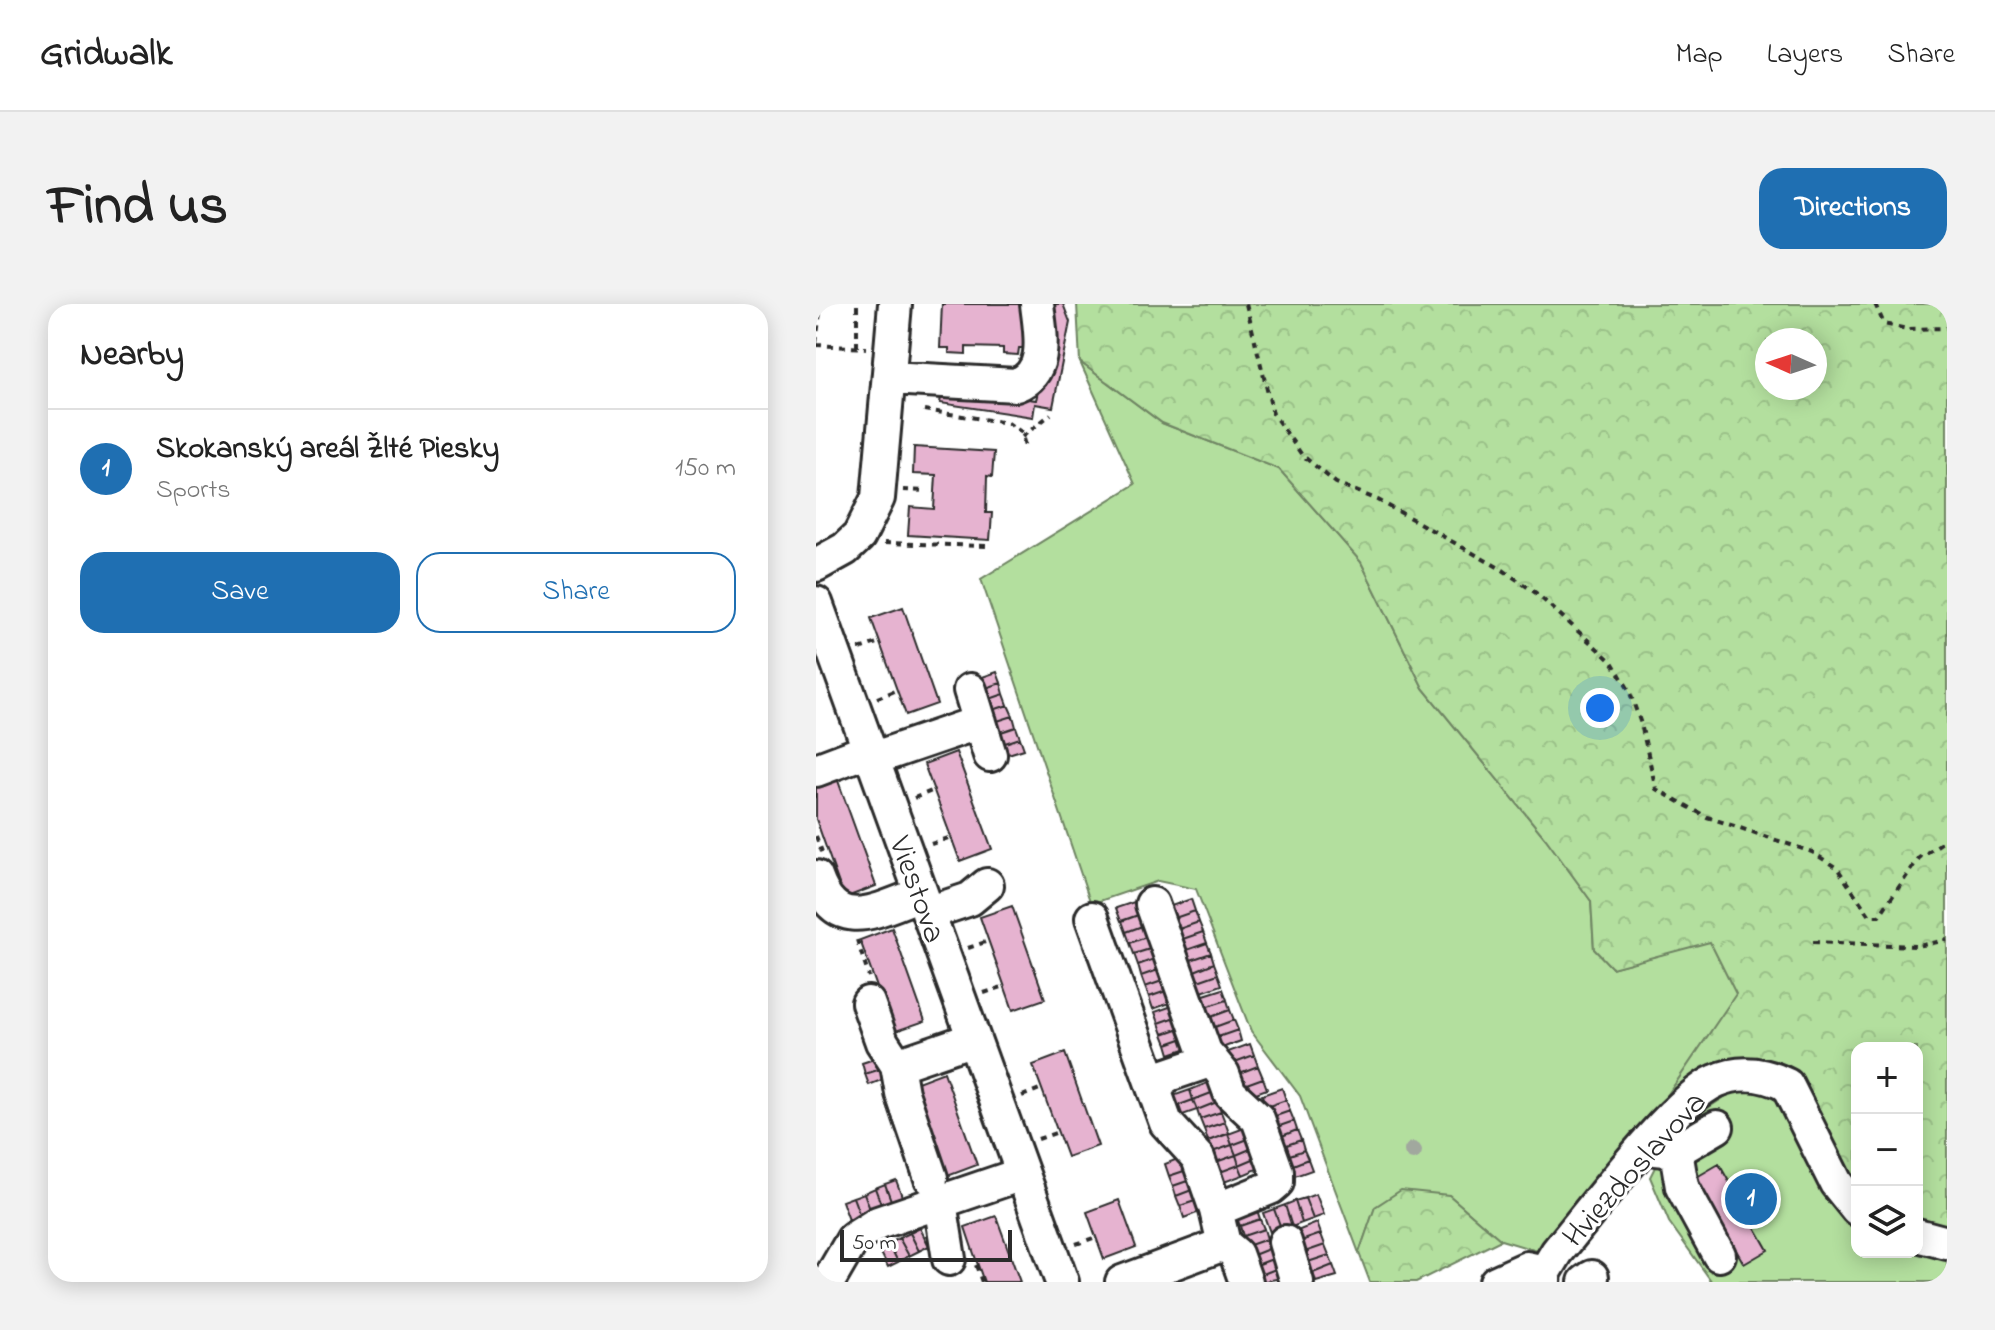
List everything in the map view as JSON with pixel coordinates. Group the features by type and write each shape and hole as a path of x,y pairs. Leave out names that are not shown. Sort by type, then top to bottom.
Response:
{"street":[{"path":"816,565 845,549 859,536 878,498 895,304"},
{"path":"891,364 1016,385 1027,381 1039,361 1037,304"},
{"name":"Viestova","path":"816,603 1062,1282"},
{"path":"970,690 990,755"},
{"path":"816,770 980,722"},
{"path":"816,877 824,898 836,910 847,914 970,899 987,885"},
{"path":"1152,904 1205,1052 1230,1093 1258,1119 1277,1172 1277,1182 1270,1188"},
{"path":"1092,918 1166,1123 1198,1158 1224,1244 1236,1254 1246,1282"},
{"path":"868,1003 882,1042 897,1065 902,1093 936,1190 949,1259"},
{"path":"897,1065 973,1039"},
{"path":"1155,1092 1165,1076 1212,1060"},
{"name":"Hviezdoslavova","path":"1544,1277 1557,1252 1660,1150 1669,1120 1713,1082 1734,1074 1773,1078 1787,1085 1795,1095 1836,1183 1851,1202"},
{"path":"1717,1127 1660,1150 1719,1255"},
{"path":"828,1282 846,1250 864,1231 936,1190 1022,1174"},
{"path":"1216,1210 1270,1188 1303,1184"},
{"path":"1923,1237 1947,1243"},
{"path":"1285,1242 1297,1282"},
{"path":"1122,1282 1224,1244"},
{"path":"1496,1282 1527,1268 1544,1277"}],"path":[{"path":"821,304 816,344 857,347 891,364"},
{"path":"857,304 857,347"},
{"path":"1246,304 1273,414 1302,455 1336,483 1378,500 1503,570 1536,593 1612,662 1629,690 1641,724 1656,789 1707,817 1812,852 1837,868 1870,916 1879,916 1919,858 1947,839"},
{"path":"1875,304 1884,324 1907,329 1947,328"},
{"path":"924,410 1008,423 1022,437 1026,449"},
{"path":"1022,437 1051,414"},
{"path":"869,543 986,546"},
{"path":"849,653 880,642"},
{"path":"867,701 897,690"},
{"path":"904,802 934,790"},
{"path":"921,848 951,837"},
{"path":"1813,942 1918,946 1947,940"},
{"path":"958,952 988,941"},
{"path":"975,997 1005,986"},
{"path":"1012,1099 1042,1088"},
{"path":"1028,1142 1058,1132"},
{"path":"1067,1247 1096,1237"}],"green space":[{"path":"1077,304 1947,304 1947,1258 1923,1253 1923,1042 1851,1042 1851,1213 1779,1087 1744,1084 1673,1131 1657,1126 1667,1096 1736,994 1710,942 1612,968 1594,949 1591,901 1546,839 1423,688 1361,562 1279,469 1162,423 1080,362"},
{"path":"1080,362 1162,423 1279,469 1361,562 1423,688 1546,839 1591,901 1594,949 1612,968 1710,941 1737,994 1667,1096 1657,1126 1544,1253 1501,1240 1449,1195 1375,1208 1359,1253 1300,1096 1251,1031 1196,889 1158,881 1091,904 981,579 1135,484"},
{"path":"1744,1084 1779,1087 1851,1213 1851,1258 1923,1258 1923,1253 1947,1258 1947,1282 1712,1282 1669,1222 1650,1177 1673,1131"},
{"path":"1401,1190 1449,1195 1501,1240 1416,1282 1370,1282 1359,1253 1375,1207"}],"building":[{"path":"942,304 1028,304 1027,348 1019,348 1018,355 1003,354 1003,348 966,347 966,354 949,353 949,348 940,348"},
{"path":"1044,304 1063,304 1070,322 1053,407 1035,404 1033,417 940,403 943,386 1036,400 1053,326"},
{"path":"914,447 994,452 992,477 987,476 986,513 992,513 990,540 908,535 910,507 934,509 936,475 913,474"},
{"path":"903,607 937,704 906,715 871,618"},
{"path":"997,672 1001,683 980,690 976,679"},
{"path":"1001,683 1004,694 984,701 980,690"},
{"path":"1004,694 1008,705 987,712 984,701"},
{"path":"1008,705 1013,716 991,723 987,712"},
{"path":"1013,716 1016,727 995,734 991,723"},
{"path":"1016,727 1020,738 999,745 995,734"},
{"path":"1020,738 1024,749 1002,756 999,745"},
{"path":"956,752 992,849 960,861 924,764"},
{"path":"837,778 876,886 844,898 816,819 816,785"},
{"path":"1191,899 1195,911 1172,919 1168,907"},
{"path":"1137,901 1141,914 1121,921 1116,908"},
{"path":"1012,906 1045,999 1013,1010 980,917"},
{"path":"1195,911 1199,922 1176,930 1172,919"},
{"path":"1141,914 1145,925 1126,932 1122,921"},
{"path":"1199,922 1203,932 1180,940 1176,930"},
{"path":"1145,925 1149,936 1130,943 1126,932"},
{"path":"892,928 925,1021 893,1032 860,940"},
{"path":"1203,932 1207,943 1184,951 1180,940"},
{"path":"1149,936 1153,948 1134,954 1130,943"},
{"path":"1207,943 1211,953 1188,961 1184,951"},
{"path":"1153,948 1157,958 1138,965 1134,954"},
{"path":"1211,953 1214,963 1192,972 1188,961"},
{"path":"1157,958 1161,969 1141,976 1138,965"},
{"path":"1214,963 1218,974 1195,982 1192,972"},
{"path":"1161,969 1165,980 1145,987 1141,976"},
{"path":"1218,974 1222,985 1199,993 1195,982"},
{"path":"1165,980 1169,990 1149,997 1145,987"},
{"path":"1223,989 1227,1000 1205,1007 1201,996"},
{"path":"1169,990 1173,1002 1153,1009 1149,997"},
{"path":"1227,1000 1230,1010 1208,1018 1205,1007"},
{"path":"1175,1005 1179,1016 1159,1023 1155,1012"},
{"path":"1230,1010 1234,1020 1212,1028 1208,1018"},
{"path":"1179,1016 1183,1027 1163,1034 1159,1023"},
{"path":"1234,1020 1238,1030 1215,1038 1212,1028"},
{"path":"1183,1027 1187,1037 1167,1044 1163,1034"},
{"path":"1238,1030 1241,1041 1219,1049 1215,1038"},
{"path":"1187,1037 1190,1047 1170,1054 1167,1044"},
{"path":"1250,1044 1254,1055 1232,1063 1228,1052"},
{"path":"1065,1053 1098,1146 1067,1157 1033,1065"},
{"path":"1254,1055 1258,1066 1237,1074 1232,1063"},
{"path":"877,1058 881,1069 865,1074 862,1063"},
{"path":"1258,1066 1263,1078 1241,1086 1237,1074"},
{"path":"881,1069 884,1079 869,1085 865,1074"},
{"path":"944,1072 977,1165 945,1177 912,1084"},
{"path":"1263,1078 1267,1089 1245,1097 1241,1086"},
{"path":"1210,1082 1214,1092 1193,1100 1190,1090"},
{"path":"1282,1088 1286,1100 1266,1107 1262,1095"},
{"path":"1190,1090 1193,1100 1174,1107 1170,1097"},
{"path":"1214,1092 1217,1102 1197,1110 1193,1100"},
{"path":"1193,1100 1197,1110 1177,1117 1174,1107"},
{"path":"1286,1100 1290,1111 1270,1118 1266,1107"},
{"path":"1217,1102 1221,1112 1200,1119 1197,1110"},
{"path":"1290,1111 1294,1121 1274,1128 1270,1118"},
{"path":"1221,1112 1225,1122 1204,1129 1200,1119"},
{"path":"1294,1121 1297,1130 1277,1138 1274,1128"},
{"path":"1225,1122 1229,1133 1208,1141 1204,1129"},
{"path":"1247,1127 1251,1138 1232,1145 1228,1134"},
{"path":"1297,1130 1301,1140 1281,1147 1277,1138"},
{"path":"1228,1134 1232,1145 1212,1152 1208,1141"},
{"path":"1251,1138 1255,1147 1236,1155 1232,1145"},
{"path":"1301,1140 1304,1150 1284,1157 1281,1147"},
{"path":"1232,1145 1236,1155 1216,1162 1212,1152"},
{"path":"1255,1147 1258,1157 1239,1165 1236,1155"},
{"path":"1304,1150 1308,1159 1288,1167 1284,1157"},
{"path":"1236,1155 1239,1165 1220,1172 1216,1162"},
{"path":"1185,1156 1190,1169 1169,1176 1165,1164"},
{"path":"1258,1157 1262,1167 1243,1175 1239,1165"},
{"path":"1308,1159 1312,1170 1292,1177 1288,1167"},
{"path":"1719,1164 1768,1250 1744,1264 1695,1178"},
{"path":"1239,1165 1243,1175 1224,1182 1220,1172"},
{"path":"1190,1169 1193,1179 1173,1186 1169,1176"},
{"path":"1193,1179 1197,1188 1176,1196 1173,1186"},
{"path":"896,1180 903,1199 892,1203 885,1184"},
{"path":"885,1184 892,1203 882,1207 875,1188"},
{"path":"875,1188 882,1207 871,1212 864,1193"},
{"path":"1197,1188 1201,1199 1180,1206 1176,1196"},
{"path":"864,1193 871,1212 860,1216 853,1197"},
{"path":"1316,1194 1324,1215 1313,1219 1305,1198"},
{"path":"853,1197 860,1216 849,1220 842,1201"},
{"path":"1305,1198 1313,1219 1302,1223 1295,1201"},
{"path":"1201,1199 1205,1210 1184,1218 1180,1206"},
{"path":"1119,1200 1136,1247 1104,1259 1087,1212"},
{"path":"1295,1201 1302,1223 1292,1227 1285,1205"},
{"path":"1285,1205 1292,1227 1282,1231 1274,1209"},
{"path":"1256,1207 1260,1219 1240,1226 1236,1215"},
{"path":"1274,1209 1282,1231 1271,1235 1263,1213"},
{"path":"996,1216 1020,1282 984,1282 965,1227"},
{"path":"1260,1219 1264,1229 1243,1236 1240,1226"},
{"path":"1317,1223 1321,1234 1301,1241 1297,1231"},
{"path":"920,1228 929,1246 919,1251 910,1233"},
{"path":"1264,1229 1267,1239 1247,1246 1243,1236"},
{"path":"910,1233 919,1251 909,1256 899,1238"},
{"path":"1321,1234 1325,1245 1305,1252 1301,1241"},
{"path":"899,1238 909,1256 898,1262 889,1244"},
{"path":"1267,1239 1271,1248 1251,1256 1247,1246"},
{"path":"889,1244 898,1262 888,1267 879,1249"},
{"path":"1325,1245 1329,1255 1308,1262 1305,1252"},
{"path":"1271,1248 1275,1258 1254,1266 1251,1256"},
{"path":"1329,1255 1333,1265 1313,1273 1308,1262"},
{"path":"1275,1258 1278,1268 1258,1276 1254,1266"},
{"path":"1333,1265 1337,1276 1316,1282 1313,1273"},
{"path":"1278,1268 1282,1278 1260,1282 1258,1276"}],"place":[{"name":"Skokanský areál Žlté Piesky","path":"1751,1199"}]}
